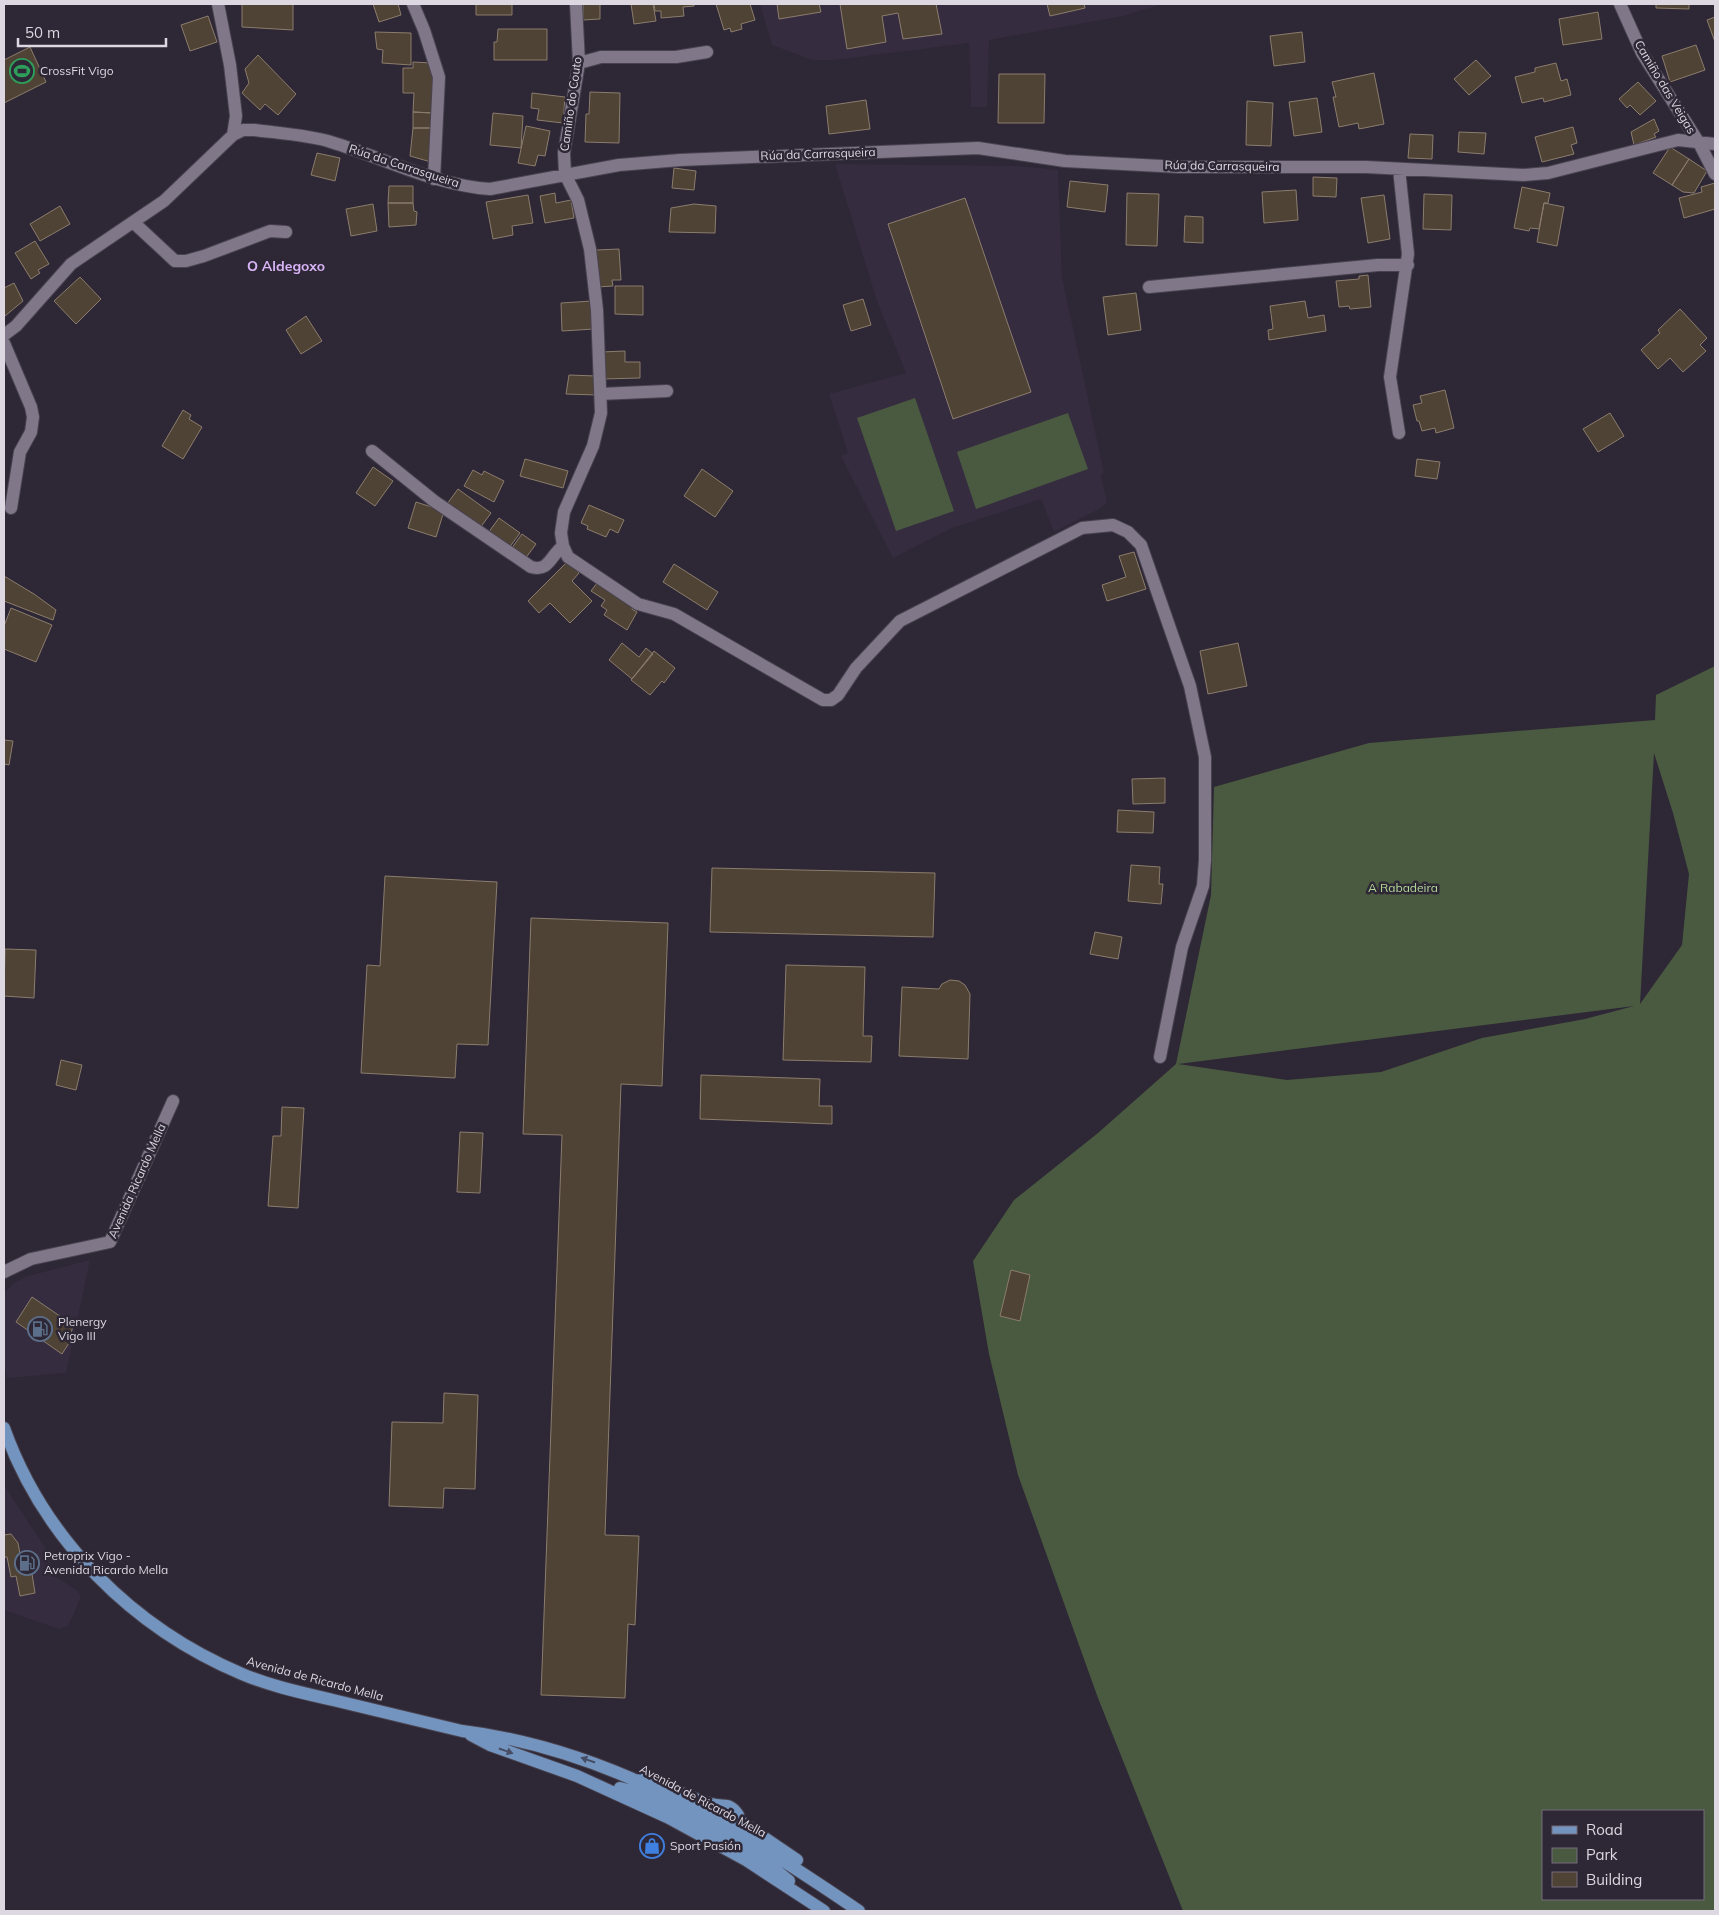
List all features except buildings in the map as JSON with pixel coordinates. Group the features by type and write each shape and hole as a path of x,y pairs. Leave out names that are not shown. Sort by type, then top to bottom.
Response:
{"main road":[{"name":"Avenida de Ricardo Mella","path":"4,1428 10,1446 30,1486 56,1529 90,1570 124,1602 157,1628 199,1654 243,1675 300,1692 462,1731 489,1734 553,1749 613,1770 713,1812 726,1805 731,1807 738,1815 729,1829 859,1911"},
{"name":"Avenida de Ricardo Mella","path":"462,1731 490,1745 594,1783 654,1810 746,1860 824,1911"},
{"path":"594,1783 636,1792 729,1829 755,1853 780,1872 807,1900"},
{"path":"713,1812 714,1827 729,1829"}],"street":[{"path":"4,335 16,326 71,264 164,201 233,135 236,116 230,65 218,4"},
{"path":"412,4 424,30 439,77 434,179"},
{"name":"Camiño do Couto","path":"565,174 564,153 579,63 576,4"},
{"name":"Camiño das Veigas","path":"1620,4 1642,53 1699,143 1715,174"},
{"path":"579,63 601,57 676,56 707,52"},
{"name":"Rúa da Carrasqueira","path":"233,135 243,130 255,130 330,141 434,179 469,187 490,189 619,165 680,160 978,148 1075,162 1180,167 1366,167 1523,175 1548,173 1678,140 1715,144"},
{"path":"1399,169 1408,254 1408,265 1390,377 1399,434"},
{"path":"565,174 578,200 590,249 596,310 601,413 593,446 564,512 561,533 563,546 568,557 638,604 674,614 823,700 831,700 838,695 856,668 900,622 1082,528 1113,525 1128,532 1141,545 1190,686 1205,756 1205,860 1203,886 1182,947 1170,999 1160,1058"},
{"path":"134,222 175,261 186,261 204,256 270,231 286,232"},
{"path":"1149,287 1378,265 1408,265"},
{"path":"4,343 31,407 33,417 31,432 20,452 11,508"},
{"path":"600,394 667,391"},
{"path":"372,451 434,501 531,566 539,569 546,566 556,551 563,546"},
{"name":"Avenida Ricardo Mella","path":"4,1272 31,1259 110,1242 173,1101"}],"shaded area":[{"path":"760,4 1162,4 1123,16 989,40 987,107 971,107 969,43 834,60 812,60 772,45"},
{"path":"835,164 1017,166 1058,170 1062,277 1104,473 1101,475 1107,503 1054,532 1041,499 952,528 893,558 841,456 848,453 829,394 906,373 877,301"},
{"name":"Plenergy Vigo III","path":"90,1260 66,1373 7,1378 4,1363 5,1292 14,1283 28,1276"},
{"name":"Petroprix Vigo - Avenida Ricardo Mella","path":"4,1485 48,1552 53,1575 78,1591 81,1597 68,1626 59,1629 4,1610"}],"green space":[{"path":"915,398 954,511 896,531 857,418"},
{"path":"1068,413 1088,469 976,509 957,452"},
{"name":"A Rabadeira","path":"1715,666 1715,1911 1183,1911 1098,1698 1018,1475 989,1354 973,1261 1014,1200 1098,1133 1176,1064 1211,895 1214,787 1369,743 1655,720 1656,695","holes":["1654,753 1673,813 1689,874 1682,945 1640,1004","1634,1006 1585,1019 1482,1038 1381,1072 1287,1080 1178,1064"]}],"place":[{"name":"CrossFit Vigo","path":"22,71"},
{"name":"Plenergy Vigo III","path":"40,1329"},
{"name":"Petroprix Vigo - Avenida Ricardo Mella","path":"27,1563"},
{"name":"Sport Pasión","path":"652,1846"}],"district":[{"name":"O Aldegoxo","path":"286,266"}]}
